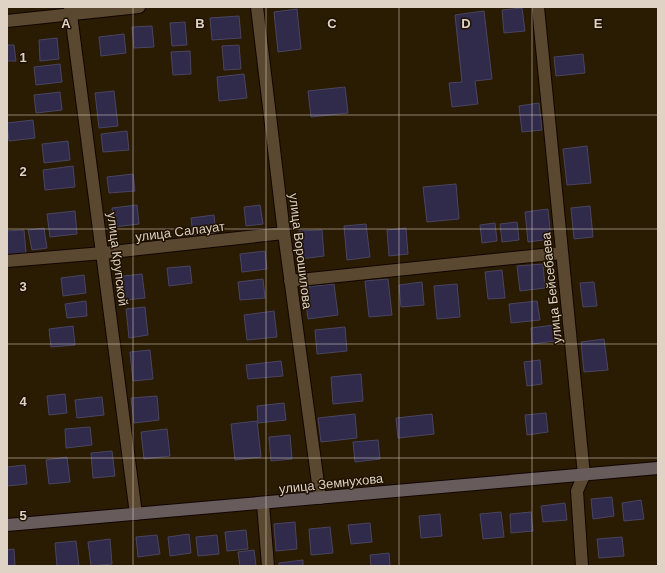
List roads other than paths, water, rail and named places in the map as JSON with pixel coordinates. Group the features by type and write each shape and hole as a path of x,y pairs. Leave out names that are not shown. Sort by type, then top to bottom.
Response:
{"street":[{"path":"7,21 71,10 139,7"},
{"name":"улица Ворошилова","path":"257,7 290,281 320,498"},
{"name":"улица Бейсебаева","path":"538,7 561,253 584,474 577,491 582,566"},
{"name":"улица Крупской","path":"71,10 136,514"},
{"name":"улица Салауат","path":"7,261 103,254 284,233"},
{"path":"290,281 561,253"},
{"name":"улица Земнухова","path":"7,525 263,504 418,488 658,468"},
{"path":"263,504 268,566"}]}
